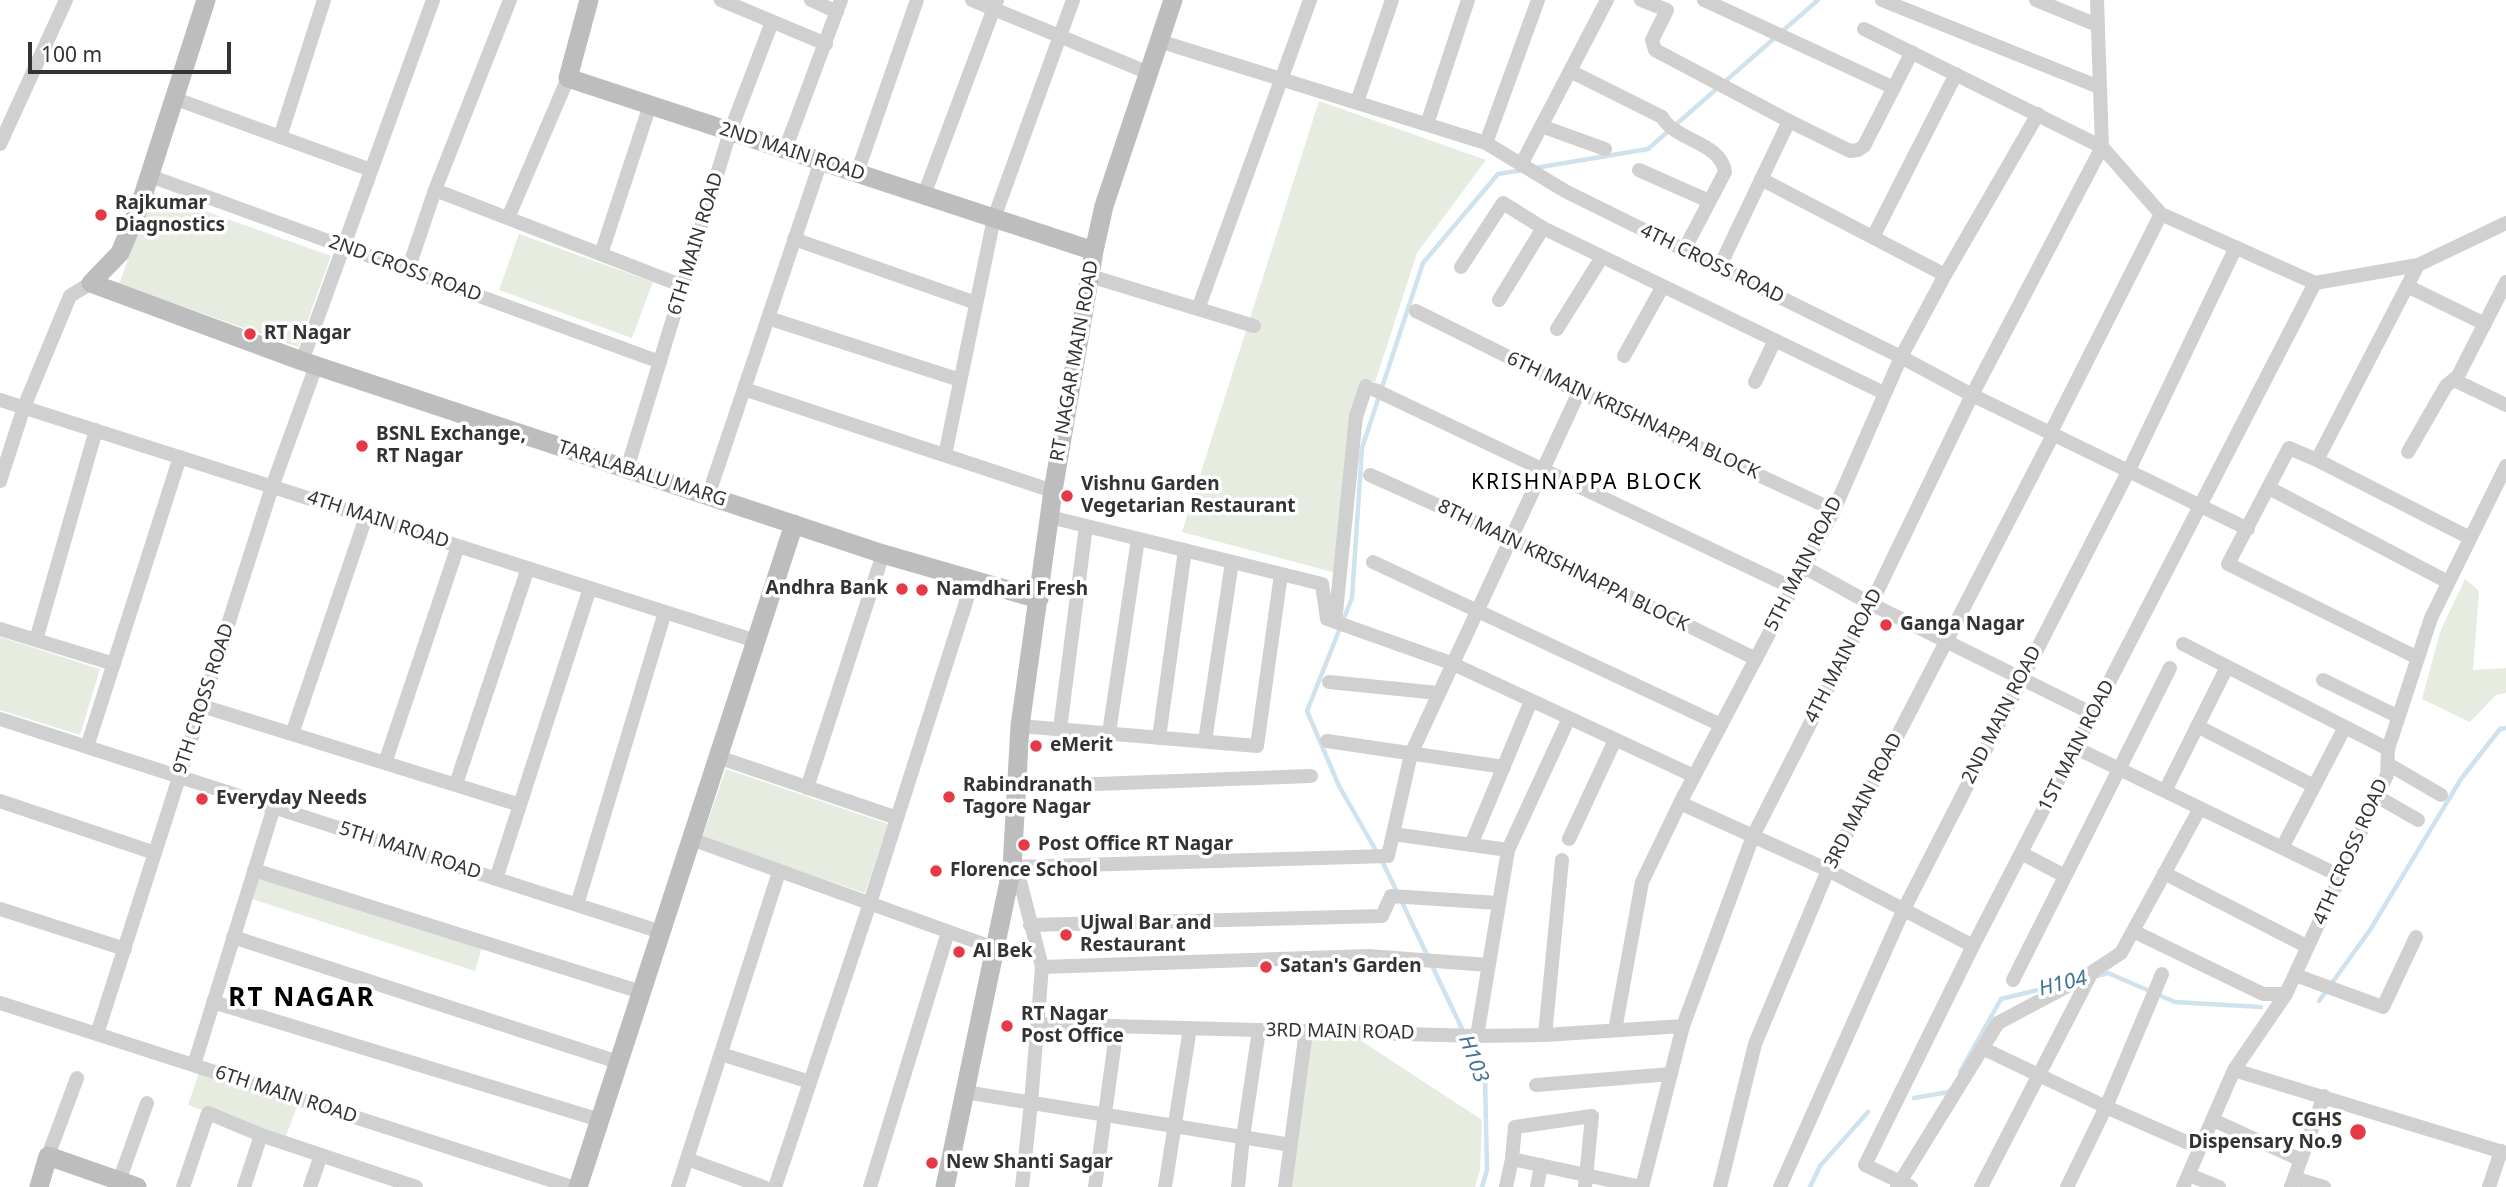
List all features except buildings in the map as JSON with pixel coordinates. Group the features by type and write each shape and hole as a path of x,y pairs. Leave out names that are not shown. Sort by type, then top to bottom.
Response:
{"street":[{"path":"0,144 66,0"},
{"path":"0,481 24,407 70,296 91,283 120,253 150,176 206,0"},
{"path":"280,137 324,0"},
{"name":"9TH CROSS ROAD","path":"97,1034 272,487 343,246 433,0"},
{"path":"408,270 435,190 509,0"},
{"path":"508,218 568,78 589,0"},
{"path":"721,0 826,44"},
{"path":"785,150 839,6 811,0"},
{"path":"857,173 917,0"},
{"path":"972,0 995,4 1149,73"},
{"path":"945,455 994,218 1073,0"},
{"name":"RT NAGAR MAIN ROAD","path":"945,1187 1012,867 1020,726 1053,491 1094,251 1104,206 1174,0"},
{"path":"1198,309 1310,0"},
{"path":"1357,102 1392,0"},
{"path":"1427,124 1468,0"},
{"path":"1486,143 1538,0"},
{"path":"1526,168 1541,126 1607,0"},
{"path":"1641,0 1671,5 1652,40 1655,50 1850,151 1864,146 1912,52"},
{"path":"1704,0 1894,88"},
{"path":"1882,0 2099,87"},
{"path":"2036,0 2096,25"},
{"path":"2097,0 2102,147"},
{"path":"924,195 995,4"},
{"name":"6TH MAIN ROAD","path":"627,469 730,132 772,22"},
{"path":"1864,29 2102,147 2161,214 2315,283 2417,265 2506,223"},
{"name":"4TH CROSS ROAD","path":"1159,41 1486,143 1565,191 1901,357 1972,395 2248,529"},
{"path":"1570,71 1662,117 1667,126 1718,156 1724,164 1725,172 1684,250"},
{"path":"1873,237 1956,74"},
{"name":"2ND MAIN ROAD","path":"568,78 1094,251"},
{"path":"176,99 371,170"},
{"path":"601,254 650,105"},
{"name":"5TH MAIN ROAD","path":"1615,1030 1642,882 1680,803 1834,510 1901,357 2038,114"},
{"path":"1719,268 1789,121"},
{"path":"1541,126 1605,149"},
{"name":"4TH MAIN ROAD","path":"1642,1187 1683,1026 1753,836 1871,604 1972,395 2102,147"},
{"path":"708,496 821,161"},
{"path":"1639,170 1709,201"},
{"name":"2ND CROSS ROAD","path":"150,176 660,362"},
{"path":"1761,179 1945,275"},
{"path":"435,190 683,286"},
{"path":"1461,267 1503,203 1543,228 1885,393"},
{"name":"3RD MAIN ROAD","path":"1720,1187 1755,1044 1828,870 2161,214"},
{"path":"1499,300 1543,228"},
{"path":"794,239 976,303"},
{"name":"2ND MAIN ROAD","path":"1780,1187 1903,911 2129,470 2236,247"},
{"path":"1557,329 1602,257"},
{"path":"2317,460 2417,265"},
{"path":"1090,276 1254,326"},
{"path":"2408,452 2446,386 2458,376 2506,282"},
{"name":"TARALABALU MARG","path":"91,283 309,364 883,554 1039,599"},
{"name":"1ST MAIN ROAD","path":"1902,1185 1864,1165 1973,946 2315,283"},
{"path":"1624,356 1663,286"},
{"path":"2407,286 2484,324"},
{"name":"6TH MAIN KRISHNAPPA BLOCK","path":"1416,311 1579,392 1834,510"},
{"path":"768,317 960,380"},
{"path":"1755,382 1775,340"},
{"path":"2454,380 2506,405"},
{"path":"744,389 1053,491"},
{"path":"1344,625 1356,416 1380,392 1793,588"},
{"path":"1012,867 1380,857 1393,834 1411,754 1579,392"},
{"name":"4TH MAIN ROAD","path":"0,400 755,641"},
{"path":"36,640 96,430"},
{"path":"2418,658 2228,564 2289,448 2470,538"},
{"path":"87,747 180,457"},
{"name":"4TH CROSS ROAD","path":"2186,1181 2234,1070 2286,994 2388,775 2388,756 2398,716 2431,618 2506,466"},
{"name":"8TH MAIN KRISHNAPPA BLOCK","path":"1370,475 1510,538 1756,659"},
{"path":"2269,488 2448,582"},
{"path":"292,734 366,517"},
{"path":"1050,517 1322,584 1327,619 1451,663 1694,776"},
{"path":"578,1187 794,524"},
{"path":"1060,729 1086,527"},
{"path":"1109,733 1138,539"},
{"path":"384,763 458,546"},
{"path":"1159,737 1185,550"},
{"path":"807,788 883,554"},
{"path":"1205,741 1232,562"},
{"path":"1373,562 1721,725"},
{"path":"1804,567 1871,604 2094,714"},
{"path":"456,784 528,568"},
{"path":"1020,726 1257,746 1281,574"},
{"path":"775,1187 870,904 973,580"},
{"path":"496,879 590,588"},
{"path":"577,905 664,612"},
{"path":"0,629 114,664"},
{"path":"2183,644 2345,727 2441,794"},
{"path":"2165,791 2227,667"},
{"path":"2013,980 2170,668"},
{"path":"2323,680 2398,716"},
{"path":"1329,682 1438,693"},
{"path":"1471,845 1531,701"},
{"path":"202,706 520,805"},
{"path":"1469,1035 1489,965 1508,850 1569,718"},
{"name":"5TH MAIN ROAD","path":"0,719 661,932"},
{"path":"2197,726 2314,786"},
{"path":"2282,848 2345,727"},
{"path":"1569,839 1615,740"},
{"path":"1327,741 1504,767"},
{"path":"2076,748 2340,876"},
{"path":"718,757 897,818"},
{"path":"1016,787 1311,776"},
{"path":"2378,797 2418,820"},
{"path":"0,801 155,853"},
{"path":"1680,803 1828,870 1973,946"},
{"path":"194,1065 274,807"},
{"path":"1902,1185 1998,1023 2090,976 2122,953 2200,808"},
{"path":"1393,834 1508,850"},
{"path":"691,839 994,948"},
{"path":"2021,853 2065,876"},
{"path":"1545,1035 1562,860"},
{"path":"1012,867 1019,877 1042,967 1021,1187"},
{"path":"254,870 641,992"},
{"path":"678,1187 779,872"},
{"path":"2164,873 2308,947"},
{"path":"1030,925 1382,916 1399,896 1498,903"},
{"path":"0,909 124,949"},
{"path":"2133,931 2263,994 2286,994"},
{"path":"870,1187 948,932"},
{"path":"233,937 618,1062"},
{"path":"2295,975 2383,1007 2416,937"},
{"path":"1042,967 1368,956 1489,965"},
{"path":"1981,1187 2090,976"},
{"path":"2067,1187 2106,1107 2157,987"},
{"path":"213,1002 600,1120"},
{"name":"6TH MAIN ROAD","path":"0,1003 572,1187"},
{"name":"3RD MAIN ROAD","path":"1038,1024 1469,1035 1545,1035 1683,1026"},
{"path":"1095,1187 1117,1026"},
{"path":"1166,1187 1191,1028"},
{"path":"1238,1187 1259,1030"},
{"path":"1285,1187 1306,1031"},
{"path":"1982,1048 2200,1148"},
{"path":"721,1054 810,1082"},
{"path":"2234,1070 2503,1152 2490,1187"},
{"path":"1536,1085 1671,1074"},
{"path":"38,1187 77,1078"},
{"path":"965,1092 1290,1145"},
{"path":"2324,1097 2292,1183 2324,1187"},
{"path":"48,1156 124,1185 147,1103"},
{"path":"183,1187 208,1113 261,1135 321,1155 377,1181 416,1187"},
{"path":"1506,1187 1515,1127 1592,1116 1586,1181"},
{"path":"2213,1120 2301,1160"},
{"path":"244,1187 261,1135"},
{"path":"310,1187 321,1155"},
{"path":"687,1159 764,1187"},
{"path":"1512,1159 1541,1165 1586,1181 1642,1187"},
{"path":"1538,1187 1541,1165"},
{"path":"2186,1181 2219,1187"}],"shaded area":[{"path":"1319,101 1486,160 1417,253 1355,444 1340,574 1182,532"},
{"path":"152,192 331,256 298,347 119,284"},
{"path":"519,234 653,282 632,338 499,290"},
{"path":"2465,579 2479,591 2473,670 2506,668 2506,693 2496,695 2470,722 2422,699 2440,632"},
{"path":"0,637 100,669 80,735 0,710"},
{"path":"726,769 888,824 865,893 702,838"},
{"path":"256,875 482,948 475,971 249,898"},
{"path":"1308,1035 1357,1038 1482,1120 1480,1170 1475,1187 1285,1187"},
{"path":"201,1067 300,1099 284,1141 188,1105"}],"waterway":[{"path":"1535,168 1648,149 1818,0"},
{"path":"1397,892 1339,786 1307,711 1352,598 1362,448 1423,263 1498,174 1523,170"},
{"name":"H104","path":"2319,1001 2370,930 2461,779 2500,729 2506,728"},
{"path":"1401,900 1463,1031"},
{"name":"H104","path":"2097,976 2108,973 2175,1002 2261,1007"},
{"name":"H104","path":"1960,1072 2001,999 2054,986"},
{"name":"H103","path":"1467,1039 1485,1079 1487,1170 1482,1187"},
{"name":"H104","path":"1914,1098 1949,1092 1951,1089"},
{"name":"H104","path":"1810,1187 1820,1166 1868,1112"}],"place":[{"name":"Rajkumar Diagnostics","path":"101,215"},
{"name":"RT Nagar","path":"250,334"},
{"name":"BSNL Exchange, RT Nagar","path":"362,446"},
{"name":"Vishnu Garden Vegetarian Restaurant","path":"1067,496"},
{"name":"Andhra Bank","path":"902,589"},
{"name":"Namdhari Fresh","path":"922,590"},
{"name":"Ganga Nagar","path":"1886,625"},
{"name":"eMerit","path":"1036,746"},
{"name":"Rabindranath Tagore Nagar","path":"949,797"},
{"name":"Everyday Needs","path":"202,799"},
{"name":"Post Office RT Nagar","path":"1024,845"},
{"name":"Florence School","path":"936,871"},
{"name":"Ujwal Bar and Restaurant","path":"1066,935"},
{"name":"Al Bek","path":"959,952"},
{"name":"Satan's Garden","path":"1266,967"},
{"name":"RT Nagar Post Office","path":"1007,1026"},
{"name":"CGHS Dispensary No.9","path":"2358,1132"},
{"name":"New Shanti Sagar","path":"932,1163"}],"district":[{"name":"KRISHNAPPA BLOCK","path":"1587,483"},
{"name":"RT NAGAR","path":"302,999"}]}
